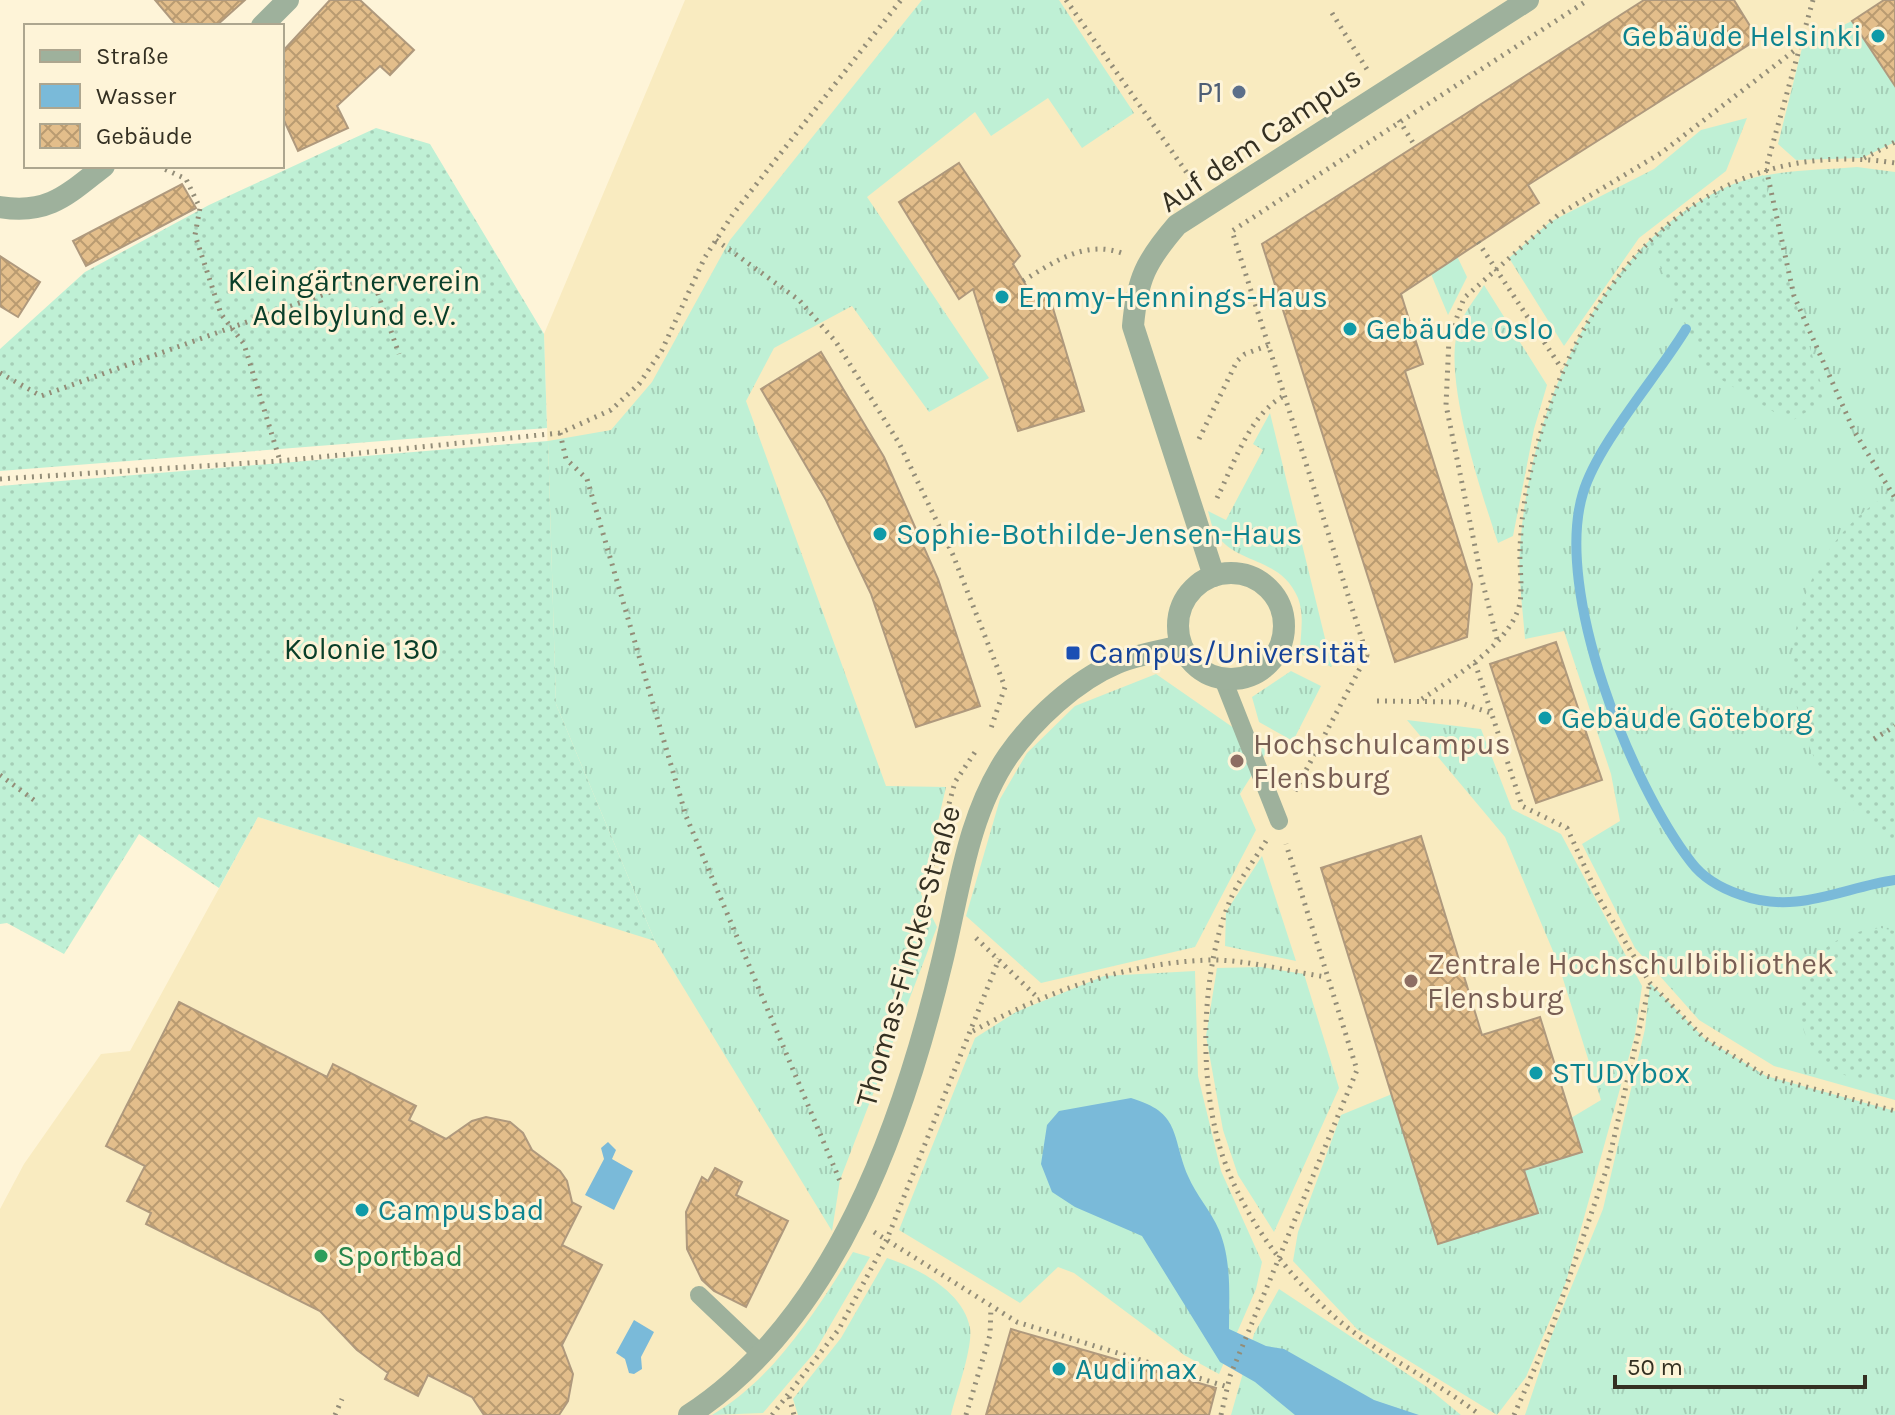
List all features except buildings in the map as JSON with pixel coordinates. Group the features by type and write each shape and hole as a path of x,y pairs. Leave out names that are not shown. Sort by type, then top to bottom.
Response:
{"street":[{"path":"264,24 288,0"},
{"name":"Auf dem Campus","path":"1214,576 1133,326 1137,286 1152,254 1177,225 1528,0"},
{"path":"0,207 34,210 59,201 101,168"},
{"path":"1237,574 1255,578 1269,589 1280,605 1284,631 1279,649 1268,664 1253,674 1223,679 1205,673 1191,661 1181,646 1179,616 1185,599 1198,585 1214,576 1237,574"},
{"name":"Thomas-Fincke-Straße","path":"689,1415 720,1395 762,1355 810,1296 852,1221 912,1065 977,814 1008,756 1058,700 1116,663 1181,646"}],"lane":[{"path":"1223,679 1279,821"},
{"path":"699,1295 762,1355"}],"path":[{"path":"0,479 280,461 560,433 611,410 639,384 662,350 716,240 901,0"},
{"path":"1066,0 1209,205"},
{"path":"1480,1415 1445,1388 1380,1353 1326,1309 1280,1260 1250,1216 1224,1158 1208,1076 1205,1019 1213,960 1229,902 1279,821 1367,655 1282,397 1269,345 1232,231 1588,0"},
{"path":"1815,0 1766,168 1794,296 1854,431 1895,498"},
{"path":"1497,639 1446,405 1449,339 1464,298 1558,215 1661,153 1803,44"},
{"path":"1862,158 1895,142"},
{"path":"1422,699 1475,663 1519,609 1520,538 1532,466 1562,370 1595,307 1636,253 1674,219 1718,191 1766,168 1827,157 1895,163"},
{"path":"162,168 186,179 200,208 195,235 221,314 244,344 280,461"},
{"path":"716,240 799,300 836,342 899,443 953,555 1005,687 988,737"},
{"path":"1478,242 1562,370"},
{"path":"1023,281 1071,254 1095,247 1108,247 1147,264"},
{"path":"0,373 41,396 233,330 372,277 399,354"},
{"path":"1177,461 1190,455 1237,361 1245,354 1269,345"},
{"path":"1195,520 1208,515 1256,422 1269,405 1282,397"},
{"path":"560,433 566,459 587,479 686,816 840,1180 852,1221 887,1239 1017,1322 1228,1387"},
{"path":"1475,663 1522,806 1567,828 1600,900 1650,983 1704,1038 1766,1076 1895,1111"},
{"path":"1377,701 1422,699 1458,702 1491,713"},
{"path":"1874,739 1895,726"},
{"path":"0,775 38,803"},
{"path":"1221,1415 1230,1376 1357,1070 1279,821"},
{"path":"953,916 1039,999"},
{"path":"772,1415 839,1329 887,1239 999,959"},
{"path":"972,1032 1039,999 1127,970 1213,960 1327,977"},
{"path":"1514,1415 1549,1336 1607,1168 1650,983"},
{"path":"966,1415 990,1335 991,1306"},
{"path":"789,1397 794,1415"},
{"path":"335,1415 342,1399"}],"shaded area":[{"name":"Hochschulcampus Flensburg","path":"685,0 1895,0 1895,1415 0,1415 0,1209 24,1164 101,1054 130,1051 258,817 655,940 556,704 544,334"}],"green space":[{"path":"922,0 1059,0 1134,113 1082,148 1048,98 991,136 975,112 867,197 989,378 929,412 852,306 774,348 746,401 886,786 946,787 921,894 937,927 840,1180 832,1231 655,941 556,704 548,441 611,430 652,382 730,240"},
{"path":"1852,21 1890,79 1895,77 1895,142 1862,158 1796,160 1778,144 1803,44"},
{"path":"1747,118 1726,171 1639,238 1564,346 1509,258 1550,222 1654,169 1701,130"},
{"name":"Kleingärtnerverein Adelbylund e.V.","path":"376,128 430,144 544,334 547,428 0,471 0,349 85,272 209,205"},
{"path":"1857,167 1895,172 1895,1100 1774,1066 1699,1020 1635,948 1582,844 1620,821 1611,774 1564,631 1525,639 1520,571 1526,497 1537,445 1554,393 1576,342 1604,295 1637,253 1676,218 1736,183 1787,172"},
{"path":"1763,175 1794,296 1826,400 1790,422 1704,369 1649,241 1694,206"},
{"path":"1457,256 1467,277 1448,315 1431,274"},
{"path":"1484,285 1547,385 1534,429 1513,536 1498,543 1466,435 1455,374 1459,327"},
{"path":"1270,413 1332,667 1300,654 1301,612 1298,598 1290,585 1270,568 1225,544 1215,532 1208,511 1226,520 1263,450 1253,444"},
{"name":"Kolonie 130","path":"548,441 556,704 655,941 258,817 219,888 139,834 64,954 7,923 0,924 0,486"},
{"path":"1895,490 1895,841 1850,807 1818,765 1799,717 1793,666 1799,615 1818,567 1850,524"},
{"path":"1291,671 1321,686 1293,741 1259,722 1252,697"},
{"path":"1156,674 1267,751 1240,794 1256,830 1195,947 1041,983 966,916 1000,799 1027,753 1075,706"},
{"path":"1407,720 1481,729 1512,809 1561,834 1642,986 1635,1035 1566,1282 1526,1377 1497,1415 1357,1329 1293,1261 1298,1232 1341,1115 1392,1094 1438,1244 1537,1214 1524,1170 1571,1118 1601,1100 1558,963 1505,837"},
{"path":"1262,856 1296,961 1225,946 1226,912"},
{"path":"1881,928 1895,931 1895,1077 1860,1079 1831,1068 1811,1046 1801,1018 1801,988 1814,960 1840,939"},
{"path":"1261,967 1304,974 1339,1088 1274,1232 1238,1175 1223,1130 1206,1036 1217,968"},
{"path":"1195,971 1198,1076 1221,1171 1262,1262 1256,1289 1219,1374 1184,1355 1074,1273 1058,1267 1020,1303 899,1230 975,1038 1016,1012 1104,976"},
{"path":"1650,983 1704,1038 1766,1076 1895,1111 1895,1415 1525,1415 1551,1337 1603,1209 1645,1029"},
{"path":"853,1252 870,1257 814,1353 763,1413 712,1415 755,1383 774,1363 808,1320"},
{"path":"887,1258 938,1283 959,1303 966,1315 970,1328 969,1347 951,1415 798,1415 793,1399 841,1338"},
{"path":"1279,1289 1427,1387 1461,1415 1231,1415 1254,1334"}],"water":[{"path":"1131,1098 1147,1104 1167,1118 1188,1176 1219,1230 1228,1267 1229,1329 1266,1346 1284,1349 1374,1400 1419,1415 1295,1415 1255,1382 1220,1362 1142,1236 1075,1207 1052,1192 1041,1164 1047,1125 1059,1111"},
{"path":"608,1142 616,1150 612,1159 633,1171 614,1210 585,1195 604,1159 601,1148"},
{"path":"634,1320 654,1332 641,1357 642,1369 634,1374 629,1373 625,1359 616,1353"}],"waterway":[{"path":"1686,329 1601,453 1583,493 1577,534 1579,581 1588,632 1603,685 1623,737 1668,828 1691,862 1707,878 1741,895 1781,902 1819,898 1895,880"}],"place":[{"name":"Gebäude Helsinki","path":"1878,36"},
{"name":"P1","path":"1239,92"},
{"name":"Emmy-Hennings-Haus","path":"1002,297"},
{"name":"Gebäude Oslo","path":"1350,329"},
{"name":"Sophie-Bothilde-Jensen-Haus","path":"880,534"},
{"name":"Campus/Universität","path":"1073,653"},
{"name":"Gebäude Göteborg","path":"1545,718"},
{"name":"Hochschulcampus Flensburg","path":"1237,761"},
{"name":"Zentrale Hochschulbibliothek Flensburg","path":"1411,981"},
{"name":"STUDYbox","path":"1536,1073"},
{"name":"Campusbad","path":"362,1210"},
{"name":"Sportbad","path":"321,1256"},
{"name":"Audimax","path":"1059,1369"}]}
